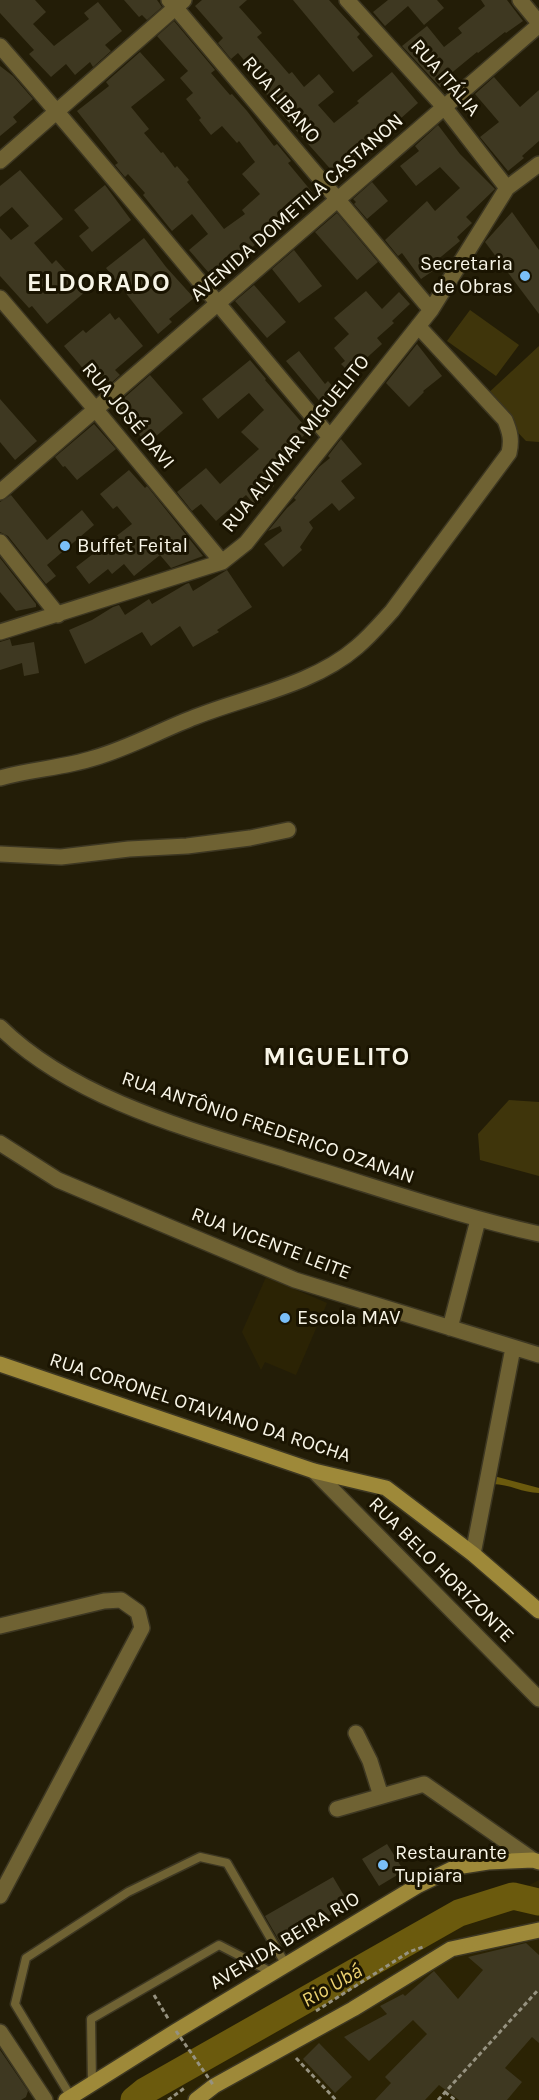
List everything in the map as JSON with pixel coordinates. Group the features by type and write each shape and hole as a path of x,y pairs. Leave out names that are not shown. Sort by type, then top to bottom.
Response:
{"main road":[{"name":"RUA CORONEL OTAVIANO DA ROCHA","path":"0,1364 314,1471 386,1488 473,1554 539,1611"},
{"name":"AVENIDA BEIRA RIO","path":"70,2099 176,2031 417,1886 456,1867 488,1862 536,1861"},
{"path":"196,2100 214,2086 353,2009 451,1949 539,1930"}],"street":[{"name":"RUA ITÁLIA","path":"347,0 445,108 507,188"},
{"path":"520,0 539,24"},
{"path":"0,161 176,3"},
{"name":"RUA LIBANO","path":"176,3 431,310"},
{"name":"AVENIDA DOMETILA CASTANON","path":"0,492 539,24"},
{"path":"0,46 57,110 217,304 330,436"},
{"name":"RUA ALVIMAR MIGUELITO","path":"0,632 222,562 246,543 431,310 507,188 538,166"},
{"name":"RUA JOSÉ DAVI","path":"0,298 222,562"},
{"path":"0,778 22,771 91,759 193,718 300,680 336,662 356,648 376,629 392,611 509,453 512,437 505,420 418,326"},
{"path":"0,542 58,615"},
{"path":"0,854 61,857 250,838 288,830"},
{"name":"RUA ANTÔNIO FREDERICO OZANAN","path":"0,1027 31,1053 72,1081 114,1100 193,1130 478,1220 539,1234"},
{"name":"RUA VICENTE LEITE","path":"0,1143 35,1167 66,1184 295,1280 539,1355"},
{"path":"450,1328 478,1220"},
{"path":"473,1554 513,1348"},
{"name":"RUA BELO HORIZONTE","path":"314,1471 539,1699"},
{"path":"0,1626 104,1601 122,1600 138,1612 142,1628 0,1896"},
{"path":"356,1733 370,1761 381,1796"},
{"path":"337,1809 424,1784 536,1861"},
{"path":"0,2032 45,2100"}],"lane":[{"path":"70,2099 15,2004 27,1958 128,1892 200,1857 227,1863 279,1969"},
{"path":"92,2084 91,2019 219,1945 279,1969"}],"path":[{"path":"148,1986 214,2086"},
{"path":"438,2100 539,1989"},
{"path":"285,2047 336,2100"},
{"path":"445,2092 454,2100"}],"shaded area":[{"path":"470,310 519,345 496,376 447,341"},
{"path":"539,346 539,442 526,441 484,397"},
{"path":"509,1100 539,1102 539,1176 480,1160 478,1134"},
{"name":"Escola MAV","path":"266,1277 327,1303 296,1375 265,1362 261,1370 242,1332"},
{"path":"490,1475 539,1488 539,1493 493,1484"},
{"path":"539,1880 539,2100 124,2100"}],"building":[{"path":"0,0 35,0 46,12 33,24 54,46 89,19 84,13 98,2 122,31 105,45 111,51 93,67 90,62 75,75 66,64 51,77 29,54 34,50 0,13"},
{"path":"124,0 157,0 162,7 147,20 142,15 139,17"},
{"path":"202,0 247,0 239,7 262,33 257,37 289,74 292,72 304,87 319,74 334,92 318,105 334,123 392,72 418,103 334,173 277,109 265,92 269,90 238,53 231,59 218,43 223,38 195,6"},
{"path":"293,0 329,0 360,34 357,37 373,56 353,72"},
{"path":"388,0 437,0 444,8 424,25 408,6 385,26 373,12"},
{"path":"481,0 507,0 523,21 477,52 449,75 452,77 440,87 402,46 427,26 444,47 462,33 458,28 485,6"},
{"path":"174,21 215,70 211,73 247,111 274,146 277,144 291,161 288,163 312,192 275,224 277,226 260,241 227,267 229,270 216,281 189,250 208,234 192,214 172,231 143,195 145,193 128,174 125,177 115,165 118,163 77,111 109,86 106,82 140,52 165,80 131,107 149,129 144,133 175,168 177,166 189,180 187,182 224,229 245,214 242,210 260,194 242,174 255,162 239,141 237,143 222,126 211,135 186,99 193,93 180,78 188,71 157,36"},
{"path":"0,66 13,76 33,99 13,117 17,122 0,136"},
{"path":"494,77 520,107 539,90 539,141 508,171 480,137 499,122 475,94"},
{"path":"438,125 460,154 495,189 466,217 472,223 457,237 460,241 436,261 440,266 421,279 402,253 398,256 385,240 427,201 435,211 460,188 440,167 416,186 400,166 419,151 415,146"},
{"path":"20,170 63,219 34,243 52,264 56,260 85,292 47,324 32,306 29,308 0,276 0,228 11,240 29,226 12,207 0,217 0,186"},
{"path":"372,182 388,201 367,219 354,204 356,202 353,199"},
{"path":"105,185 131,220 92,252 79,236 89,228 74,210"},
{"name":"Secretaria de Obras","path":"512,212 539,250 539,314 485,242"},
{"path":"337,213 378,262 357,280 315,232"},
{"path":"144,238 194,298 169,319 172,322 158,334 106,268"},
{"path":"294,250 322,286 299,303 272,269"},
{"path":"254,285 286,322 267,338 235,301"},
{"path":"366,291 382,309 399,292 410,304 377,338 382,344 350,373 341,364 345,361 334,348 349,334 334,318"},
{"path":"110,313 115,320 119,317 143,346 115,370 120,375 102,391 64,346 83,330 86,333"},
{"path":"417,344 442,376 423,391 409,407 386,383"},
{"path":"299,351 325,384 328,381 342,397 327,410 286,361"},
{"path":"250,360 309,431 292,446 297,451 268,479 274,486 254,504 246,495 216,521 201,504 192,511 177,492 206,468 220,484 259,449 241,432 264,410 249,393 218,419 202,399"},
{"path":"150,375 183,413 147,444 115,406"},
{"path":"0,399 37,441 15,460 0,442"},
{"path":"94,424 116,449 77,480 55,457"},
{"path":"341,439 362,464 341,481 355,498 339,511 332,503 309,522 313,528 300,547 302,550 283,567 264,544 282,531 280,526 268,531 296,500 294,498 319,467 330,458 328,456"},
{"path":"129,470 145,488 147,486 203,556 171,568 160,555 134,576 124,564 112,574 108,569 89,584 76,567 132,524 117,506 113,509 100,494"},
{"path":"11,495 47,540 82,510 94,525 47,565 56,576 46,584 8,536 0,532 0,502"},
{"path":"0,558 36,607 16,611 0,592"},
{"path":"227,570 252,607 217,630 219,632 193,647 180,626 151,646 142,632 85,664 69,630 119,605 125,615 149,599 152,604 186,584 189,583 193,591"},
{"path":"10,639 12,646 34,642 39,673 24,676 22,663 0,670 0,642"},
{"name":"Restaurante Tupiara","path":"387,1844 404,1871 379,1886 362,1859"},
{"path":"333,1877 349,1904 281,1944 265,1916"},
{"path":"526,1943 539,1955 539,2043 532,2037 505,2068 522,2082 507,2100 459,2100 439,2085 425,2100 375,2100 391,2083 385,2077 427,2034 413,2020 369,2061 344,2037 387,2014 380,2006 403,1994 405,1996 434,1971 458,1999 483,1970 468,1957"},
{"path":"319,2043 352,2077 335,2093 303,2059"},
{"path":"0,2050 28,2091 26,2097 21,2100 0,2100"}],"waterway":[{"name":"Rio Ubá","path":"134,2100 145,2091 459,1913 513,1896 539,1902"}],"place":[{"name":"Secretaria de Obras","path":"525,276"},
{"name":"Buffet Feital","path":"65,546"},
{"name":"Escola MAV","path":"285,1318"},
{"name":"Restaurante Tupiara","path":"383,1865"}],"district":[{"name":"ELDORADO","path":"99,284"},
{"name":"MIGUELITO","path":"337,1058"}]}
